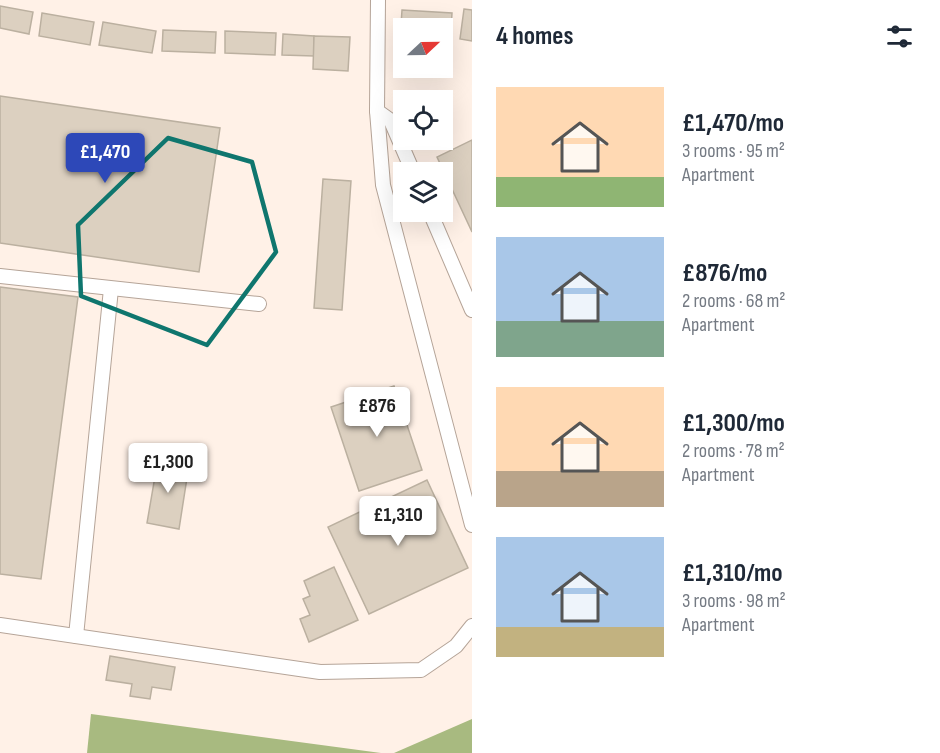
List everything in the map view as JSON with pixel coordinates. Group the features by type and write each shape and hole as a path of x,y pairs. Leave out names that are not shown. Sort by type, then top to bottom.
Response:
{"lane":[{"path":"378,0 377,111 383,186 472,525"},
{"path":"377,111 391,120 409,162"},
{"path":"434,222 472,309"},
{"path":"0,276 259,304"},
{"path":"76,636 111,289"},
{"path":"0,626 320,672 421,670 456,646 472,626"}],"highlighted area":[{"path":"168,138 252,162 276,252 207,345 81,296 78,225"}],"green space":[{"path":"91,714 381,753 87,753"},
{"path":"472,719 472,753 394,753"}],"building":[{"path":"0,6 33,12 29,34 0,28"},
{"path":"464,9 472,10 472,41 460,39"},
{"path":"402,10 452,13 452,18 401,18"},
{"path":"42,13 94,22 90,45 39,36"},
{"path":"103,22 156,31 152,53 99,45"},
{"path":"163,30 216,32 215,53 162,51"},
{"path":"225,31 276,33 275,55 225,53"},
{"path":"283,34 314,36 314,56 282,55"},
{"path":"314,36 350,37 348,71 313,69"},
{"path":"0,96 220,128 199,272 0,243"},
{"path":"472,140 472,232 453,191 453,162 439,162 437,157"},
{"path":"323,179 351,181 342,310 314,308"},
{"path":"0,287 78,297 41,579 0,574"},
{"path":"394,386 422,470 359,491 331,407"},
{"path":"158,459 189,465 179,529 147,523"},
{"path":"427,480 468,568 369,614 328,527"},
{"path":"334,567 358,620 309,642 300,619 310,615 303,599 310,596 304,581"},
{"path":"110,656 175,667 171,690 152,687 150,699 130,696 132,684 106,680"}]}
